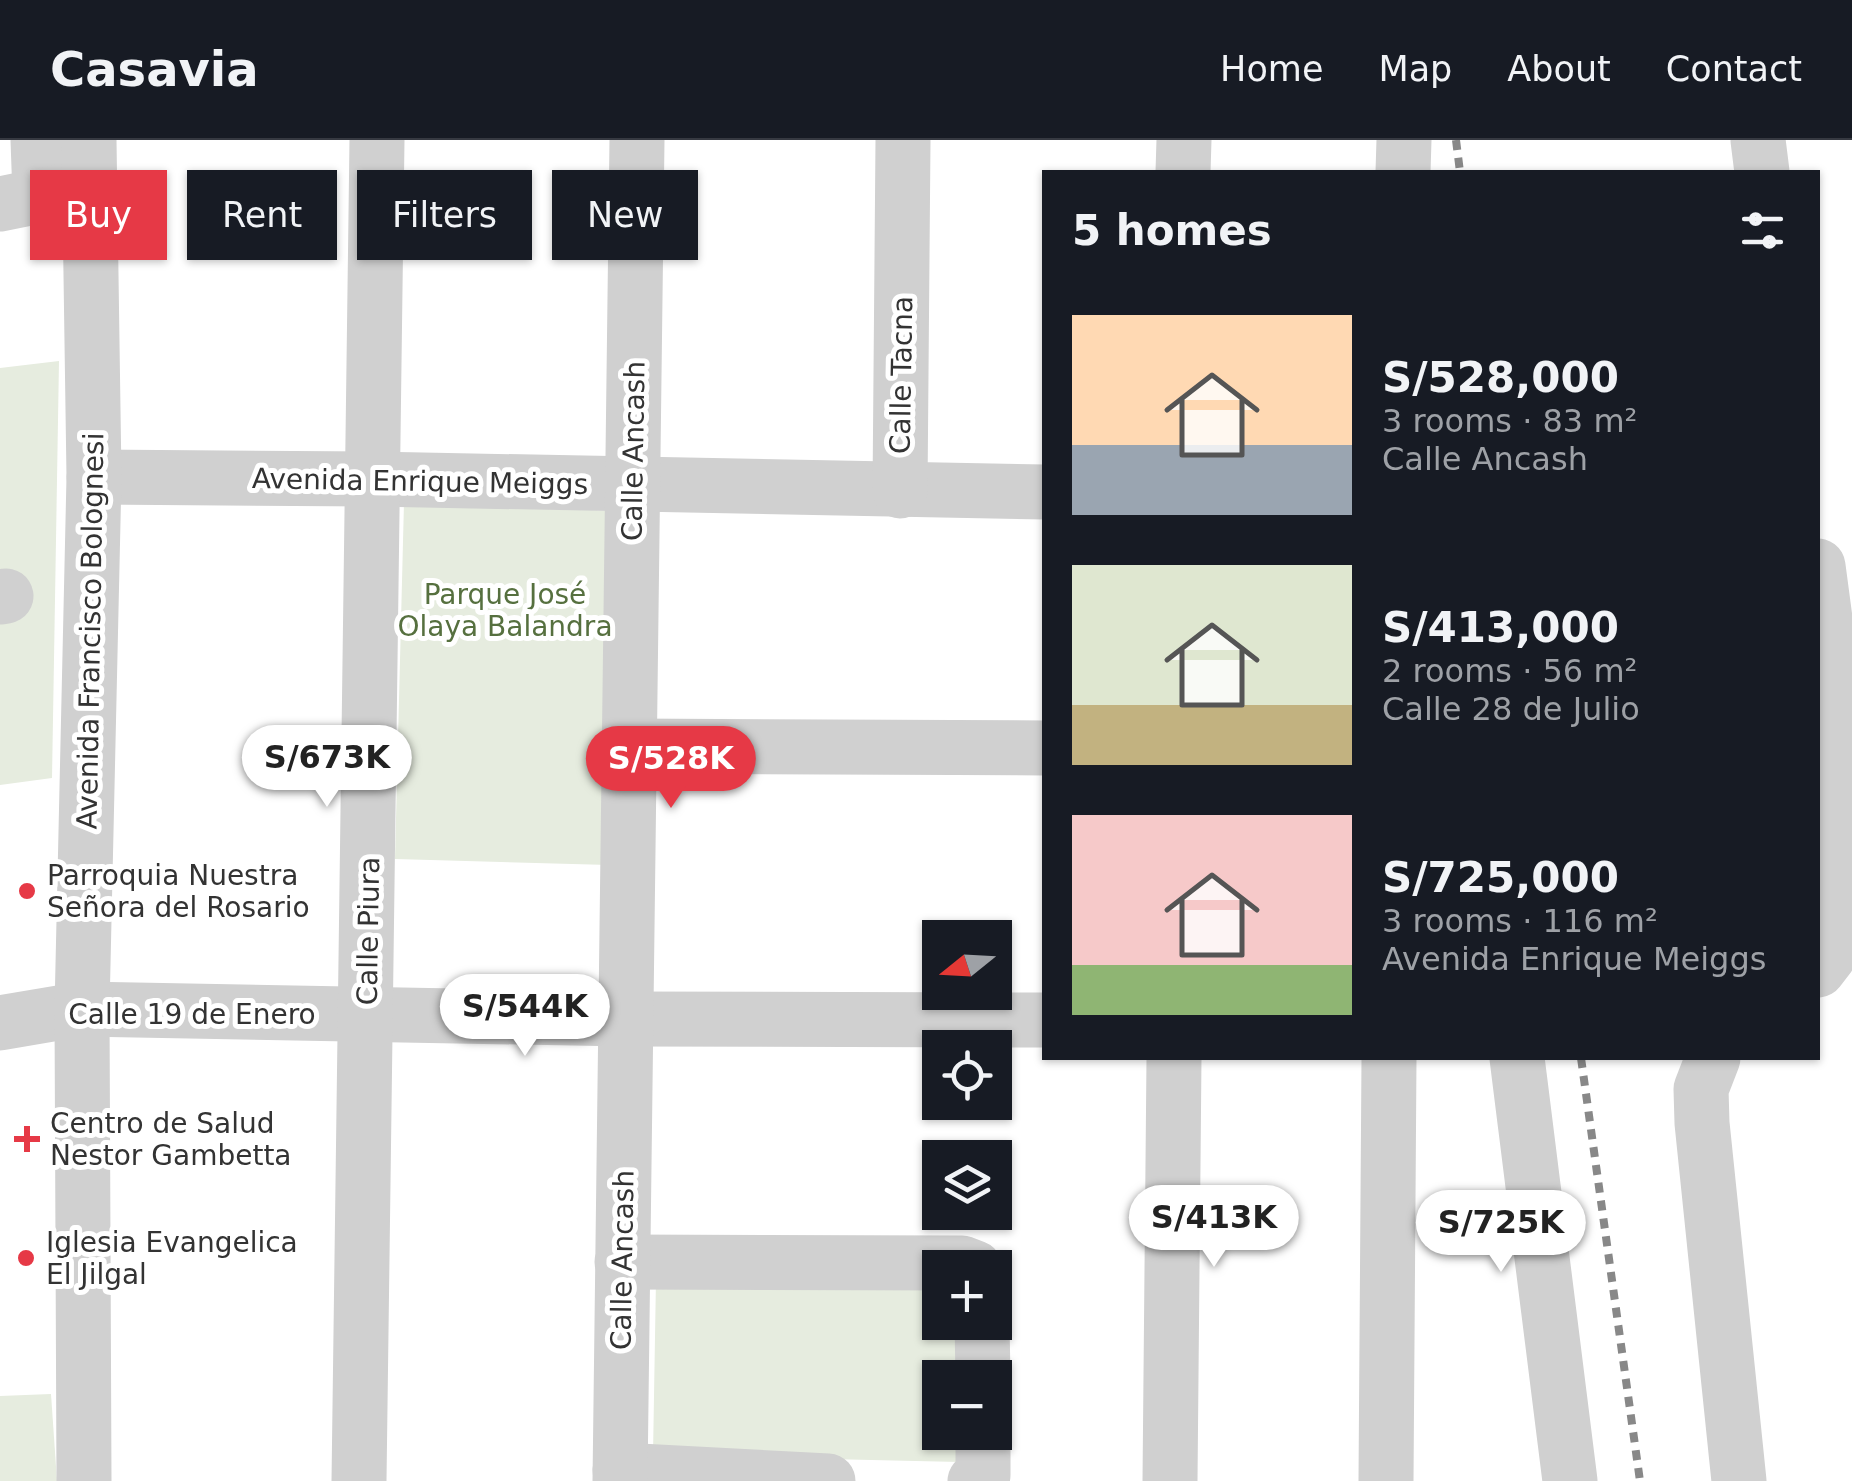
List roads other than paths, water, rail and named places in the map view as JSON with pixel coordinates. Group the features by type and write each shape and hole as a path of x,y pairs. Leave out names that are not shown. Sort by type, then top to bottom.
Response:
{"street":[{"name":"Avenida Francisco Bolognesi","path":"38,140 50,170"},
{"name":"Calle Piura","path":"360,1481 377,140"},
{"name":"Calle Ancash","path":"620,1476 638,140"},
{"name":"Calle Tacna","path":"900,491 903,140"},
{"path":"1184,140 1184,170"},
{"path":"1403,170 1404,140"},
{"path":"1758,140 1762,170"},
{"name":"Avenida Francisco Bolognesi","path":"65,260 94,477 82,1009 84,1481"},
{"name":"Avenida Enrique Meiggs","path":"94,477 1042,492"},
{"path":"1820,581 1840,694 1832,784 1847,904 1828,958 1820,968"},
{"path":"629,746 1042,748"},
{"name":"Calle 19 de Enero","path":"0,1023 82,1009 1042,1020"},
{"path":"1170,1481 1174,1060"},
{"path":"1386,1481 1389,1060"},
{"path":"1517,1060 1570,1481"},
{"path":"1712,1060 1701,1089 1702,1123 1740,1481"},
{"path":"622,1262 922,1263"},
{"path":"975,1481 983,1475 983,1450"},
{"path":"620,1476 828,1481"}],"railway":[{"path":"1456,140 1460,170"},
{"path":"1581,1060 1640,1481"}],"place":[{"name":"Parroquia Nuestra Señora del Rosario","path":"27,891"},
{"name":"Centro de Salud Nestor Gambetta","path":"27,1139"},
{"name":"Iglesia Evangelica El Jilgal","path":"26,1258"}],"park label":[{"name":"Parque José Olaya Balandra","path":"505,610"}]}
